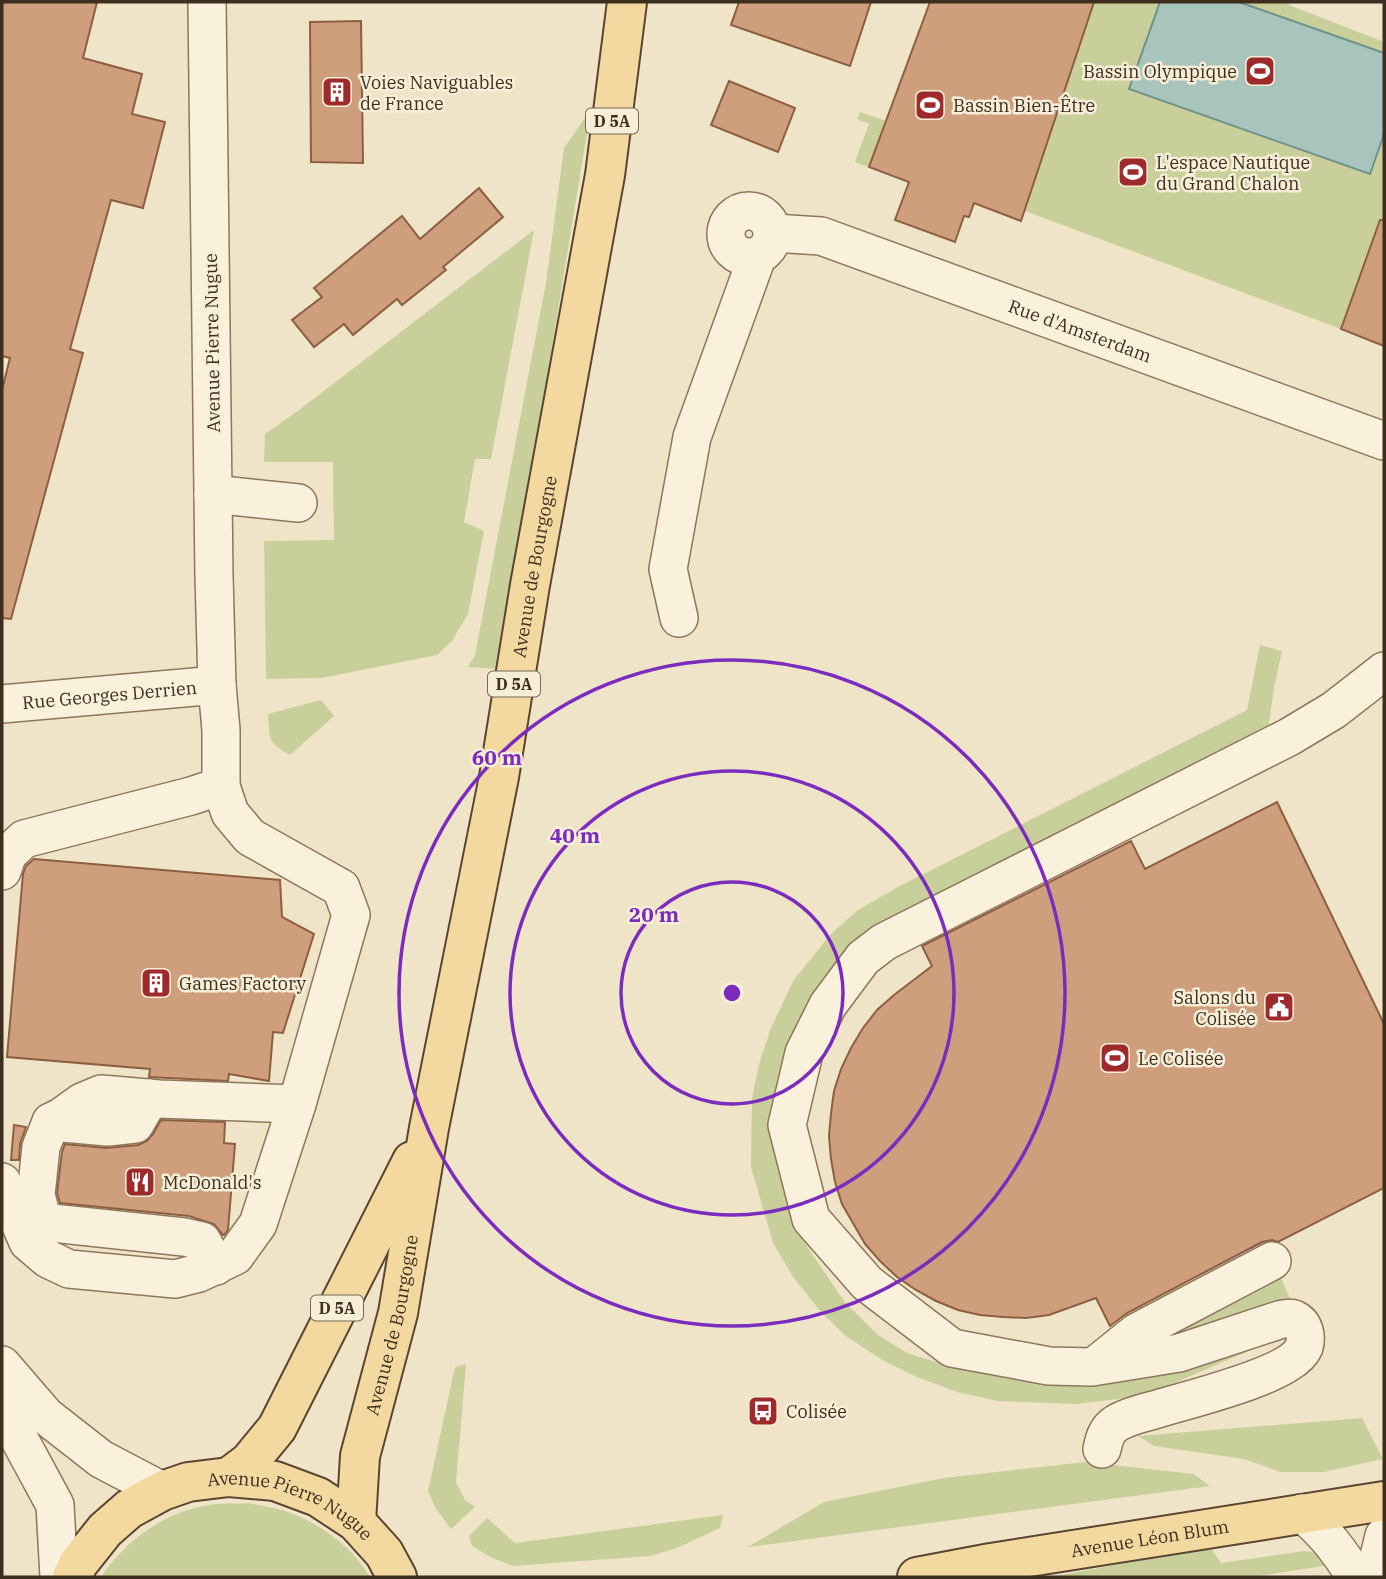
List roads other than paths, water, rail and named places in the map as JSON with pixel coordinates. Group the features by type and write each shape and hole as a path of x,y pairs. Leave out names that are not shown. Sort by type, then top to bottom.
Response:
{"main road":[{"name":"Avenue de Bourgogne","path":"356,1522 360,1456 398,1313 429,1128 499,777 530,585 605,175 627,2"},
{"name":"Avenue de Bourgogne","path":"229,1477 249,1462 277,1428 429,1128"},
{"name":"Avenue Pierre Nugue","path":"72,1577 78,1564 105,1530 129,1509 162,1491 188,1482 229,1477 275,1481 318,1497 356,1522 384,1553 397,1577"},
{"name":"Avenue Léon Blum","path":"917,1577 1384,1501"}],"street":[{"name":"Avenue Pierre Nugue","path":"207,2 213,494 221,786"},
{"name":"Rue d'Amsterdam","path":"679,618 668,569 692,438 765,245 821,236 1384,441"},
{"path":"213,494 298,503"},
{"path":"1102,1449 1105,1436 1114,1425 1139,1414 1266,1376 1287,1365 1301,1353 1306,1340 1303,1328 1297,1320 1289,1318 1179,1353 1092,1367 1049,1366 952,1348 867,1283 811,1219 787,1125 804,1053 828,1005 843,984 863,958 884,942 1289,737 1334,710 1384,671"},
{"name":"Rue Georges Derrien","path":"2,704 217,685"},
{"path":"2,871 8,854 24,839 221,786 230,813 250,838 341,887 351,915 297,1104 258,1224 235,1256 199,1273 175,1279 69,1269 48,1259 28,1242 2,1182"},
{"path":"216,1266 201,1241 43,1223 36,1195 41,1147 51,1122 82,1102 101,1094 297,1104"},
{"path":"1092,1367 1137,1332 1272,1261"},
{"path":"2,1366 46,1416 101,1459 162,1491"},
{"path":"2,1407 55,1505 59,1577"},
{"path":"1302,1513 1322,1530 1356,1577"},
{"path":"1374,1577 1384,1536"}],"water":[{"name":"Bassin Olympique","path":"1160,2 1239,2 1384,53 1384,134 1370,174 1129,89"}],"place":[{"name":"Bassin Olympique","path":"1260,71"},
{"name":"Voies Naviguables de France","path":"337,92"},
{"name":"Bassin Bien-Être","path":"930,105"},
{"name":"L'espace Nautique du Grand Chalon","path":"1133,172"},
{"name":"Games Factory","path":"156,983"},
{"name":"Salons du Colisée","path":"1279,1007"},
{"name":"Le Colisée","path":"1115,1058"},
{"name":"McDonald's","path":"140,1182"},
{"name":"Colisée","path":"763,1411"}]}
